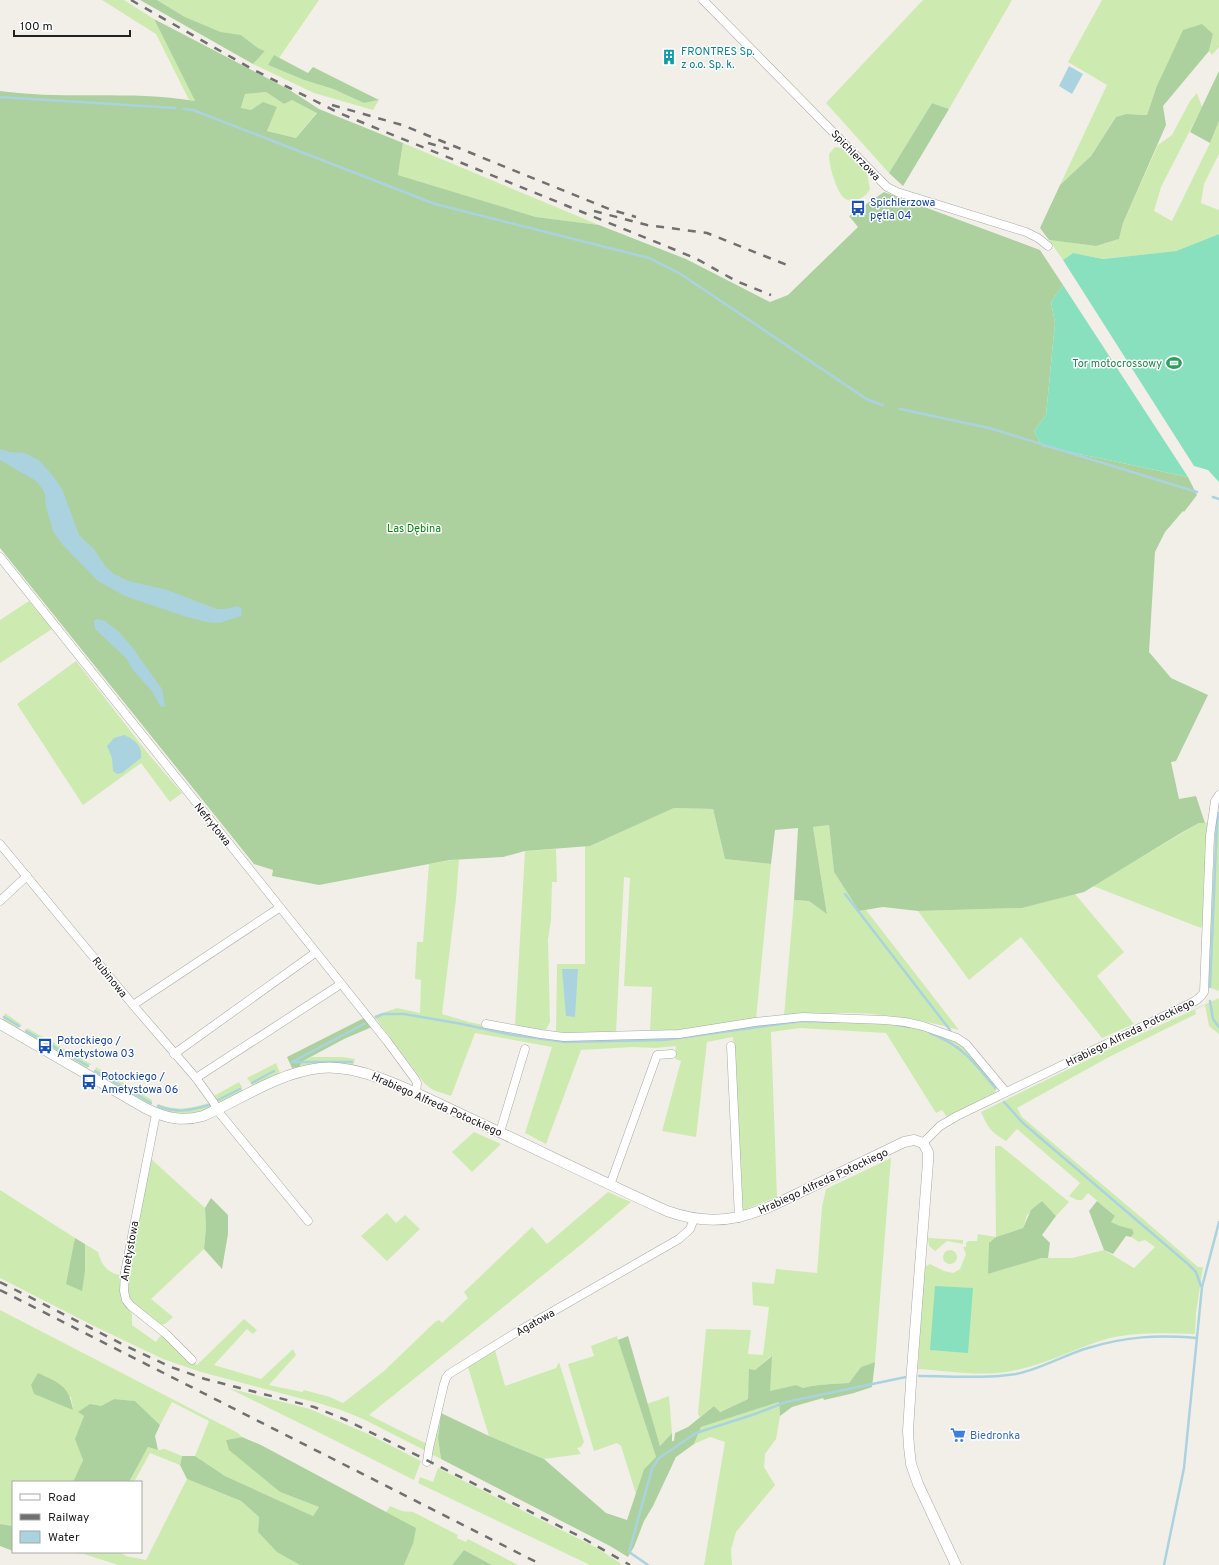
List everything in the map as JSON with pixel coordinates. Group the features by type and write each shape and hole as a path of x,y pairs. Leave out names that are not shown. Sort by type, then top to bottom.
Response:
{"street":[{"name":"Spichlerzowa","path":"703,0 887,188 1026,232 1038,238 1048,246"},
{"name":"Nefrytowa","path":"0,557 415,1079 417,1087 416,1094"},
{"name":"Hrabiego Alfreda Potockiego","path":"0,1024 156,1114 176,1119 188,1119 203,1116 278,1079 305,1070 321,1068 349,1069 365,1073 416,1094 667,1211 694,1219 712,1220 739,1218 772,1206 904,1142 914,1140 922,1143 940,1126 1006,1092 1199,999 1202,995 1204,986 1210,836 1215,801 1219,795"},
{"name":"Rubinowa","path":"0,844 174,1054 196,1078 211,1097 217,1110 308,1221"},
{"path":"0,901 27,876"},
{"path":"133,1005 279,908"},
{"path":"174,1054 315,952"},
{"path":"196,1078 341,984"},
{"path":"486,1024 564,1037 679,1034 755,1022 803,1017 905,1022 923,1026 957,1038 966,1044 1006,1092"},
{"path":"731,1046 739,1218"},
{"path":"500,1132 525,1049"},
{"path":"610,1185 657,1055 672,1054"},
{"name":"Ametystowa","path":"156,1114 125,1272 124,1291 126,1300 131,1306 165,1333 192,1360"},
{"path":"922,1143 928,1152 928,1162 908,1431 911,1464 927,1504 956,1565"},
{"name":"Agatowa","path":"427,1462 444,1384 449,1374 517,1332 679,1239 690,1229 694,1219"}],"green space":[{"path":"102,0 124,0 154,19 195,101 189,100 156,34"},
{"path":"140,0 157,0 185,17 221,32 241,35 258,48 265,51 253,64"},
{"path":"157,0 319,0 279,58 274,56 268,65 304,80 333,89 364,103 379,100 373,110 314,93 253,64 265,51 258,48 242,36 221,32 185,17"},
{"path":"923,0 1012,0 949,109 932,103 889,173 826,103"},
{"path":"1102,0 1219,0 1219,47 1212,55 1209,51 1213,34 1156,88 1147,115 1126,114 1116,117 1091,156 1060,185 1107,85 1068,62"},
{"name":"Las Dębina","path":"154,19 288,89 319,109 403,143 398,175 536,217 599,225 686,259 770,302 788,295 858,227 849,216 884,192 1040,250 1063,285 1051,302 1055,323 1046,415 1034,431 1042,446 1188,477 1197,495 1184,512 1183,511 1165,532 1155,552 1149,652 1171,678 1208,695 1176,761 1171,762 1179,799 1196,796 1205,823 1199,823 1181,833 1084,892 1022,908 918,911 883,907 859,911 834,872 829,825 813,827 827,914 809,901 794,900 798,828 775,830 771,864 725,859 713,809 674,808 590,846 525,851 503,857 450,860 319,885 272,876 273,870 254,864 0,548 0,91 48,95 146,96 195,101","holes":["266,92 284,104 292,100 317,113 296,138 267,131 277,107 263,102 251,110 241,108 245,94"]},
{"path":"1202,24 1213,34 1209,51 1163,106 1166,125 1123,223 1119,239 1096,246 1049,240 1040,228 1060,185 1091,156 1116,117 1126,114 1147,115 1156,88 1183,30"},
{"path":"274,55 308,73 313,67 379,100 364,103 333,89 304,80 268,65"},
{"path":"1219,71 1219,121 1210,143 1190,132"},
{"path":"266,92 284,104 292,99 317,112 296,138 267,131 277,107 251,110 241,109 245,94"},
{"path":"1197,93 1202,107 1161,187 1154,211 1172,221 1210,143 1219,121 1219,154 1204,184 1201,203 1219,210 1219,234 1176,251 1103,259 1073,253 1063,260 1049,240 1096,246 1119,239 1123,223 1158,145 1172,135 1190,101"},
{"path":"932,103 949,109 903,186 889,173"},
{"path":"403,143 599,225 536,217 398,175"},
{"path":"835,147 845,150 867,173 870,189 860,199 851,201 847,200 838,189 832,174 829,159 829,154"},
{"name":"Tor motocrossowy","path":"1219,234 1219,482 1208,470 1194,466 1063,260 1073,253 1103,259 1176,251"},
{"path":"1063,285 1188,477 1042,446 1034,431 1046,415 1055,323 1051,302"},
{"path":"29,601 52,629 0,663 0,620"},
{"path":"76,661 150,756 182,793 170,802 141,763 83,805 17,704"},
{"path":"674,808 713,809 725,859 771,864 756,1019 683,1030 650,1032 652,987 624,986 630,878 624,877 616,1032 565,1034 556,1031 557,964 585,964 585,846 590,846"},
{"path":"1217,816 1219,816 1219,991 1208,987 1215,829"},
{"path":"1199,823 1208,823 1203,891 1203,924 1201,928 1093,886"},
{"path":"829,825 834,872 859,911 866,910 959,1030 920,1020 893,1016 844,1013 784,1016 794,900 809,901 827,913 813,827"},
{"path":"556,849 557,882 552,882 551,920 548,940 550,1022 546,1030 515,1026 525,851"},
{"path":"459,859 456,899 442,1014 469,1022 530,1035 656,1039 793,1020 893,1023 932,1030 963,1045 998,1086 994,1094 947,1117 942,1110 936,1113 886,1033 800,1028 771,1032 777,1197 741,1211 733,1037 707,1042 696,1137 662,1131 681,1061 675,1059 676,1046 655,1048 633,1047 581,1050 546,1144 525,1133 552,1047 475,1033 451,1096 433,1090 425,1084 374,1016 397,1008 420,1013 421,980 415,979 417,942 423,942 429,864"},
{"path":"1075,894 1124,952 1097,976 1134,1024 1102,1038 1021,937 969,980 918,911 1022,908"},
{"path":"1219,998 1219,1034 1209,1026 1205,1005 1195,1010 1196,1014 1109,1057 1017,1108 1022,1117 1198,1267 1203,1267 1196,1313 1195,1334 1141,1334 1110,1338 1037,1365 1001,1373 965,1373 918,1369 923,1273 926,1266 930,1264 944,1271 953,1273 960,1269 966,1254 963,1247 966,1247 966,1243 968,1241 977,1241 978,1234 996,1237 988,1274 1042,1258 1072,1258 1104,1250 1134,1268 1155,1247 1145,1240 1139,1242 1131,1237 1134,1233 1132,1229 1111,1222 1115,1216 1088,1193 1082,1200 1077,1200 1069,1196 1080,1183 1017,1129 1006,1141 997,1135 990,1129 981,1112 1130,1039"},
{"path":"5,1013 22,1025 17,1028 3,1020"},
{"path":"364,1018 372,1027 344,1039 303,1061 299,1067 292,1068 287,1057"},
{"path":"27,1028 68,1051 65,1057 26,1034 25,1032"},
{"path":"75,1055 91,1064 85,1069 71,1061"},
{"path":"312,1057 343,1057 355,1059 353,1066 332,1063 299,1067 303,1061"},
{"path":"276,1063 280,1073 253,1086 247,1078"},
{"path":"96,1067 125,1084 122,1089 94,1074"},
{"path":"239,1082 242,1087 242,1092 220,1103 214,1096"},
{"path":"131,1087 152,1100 150,1105 129,1095 128,1092"},
{"path":"208,1103 211,1107 200,1113 193,1114 157,1110 156,1108 158,1104 171,1108 183,1108 195,1107"},
{"path":"474,1132 501,1144 472,1172 452,1152"},
{"path":"995,1146 1001,1146 1069,1202 1056,1216 1042,1201 1027,1215 1023,1228 996,1237"},
{"path":"150,1158 205,1208 206,1227 204,1249 151,1299 173,1317 165,1324 159,1325 132,1305 127,1291 127,1274"},
{"path":"891,1158 875,1362 861,1367 849,1383 819,1385 803,1388 796,1385 769,1392 771,1356 755,1370 750,1370 748,1399 719,1412 714,1406 700,1417 698,1414 706,1329 751,1330 748,1354 763,1355 769,1307 753,1305 752,1282 774,1284 776,1269 817,1273 822,1207 826,1189"},
{"path":"0,1190 75,1238 74,1243 85,1271 85,1244 98,1252 101,1261 106,1268 112,1273 121,1275 120,1294 132,1314 132,1325 156,1342 161,1335 189,1361 197,1365 244,1319 257,1330 253,1334 247,1329 214,1365 261,1379 293,1349 296,1355 269,1385 302,1392 304,1390 330,1397 343,1403 384,1371 435,1322 439,1320 442,1323 468,1298 464,1292 532,1227 547,1244 608,1192 631,1202 583,1243 369,1415 427,1444 426,1451 363,1419 341,1410 201,1372 163,1359 0,1278"},
{"path":"211,1198 228,1215 228,1234 222,1269 204,1249 206,1227 205,1208"},
{"path":"1042,1201 1056,1216 1042,1235 1050,1243 1048,1258 1042,1258 988,1274 989,1243 996,1237 1023,1228 1031,1210"},
{"path":"1097,1201 1115,1216 1111,1222 1132,1229 1134,1233 1131,1237 1126,1236 1113,1254 1104,1250 1089,1211"},
{"path":"387,1213 396,1223 405,1215 420,1229 387,1261 361,1236"},
{"path":"75,1238 85,1244 85,1271 82,1291 66,1284"},
{"path":"928,1238 963,1240 963,1244 947,1241 935,1251 929,1246"},
{"path":"950,1250 955,1252 957,1257 955,1262 950,1264 945,1262 943,1257 945,1252"},
{"path":"935,1286 973,1288 968,1353 930,1350"},
{"path":"0,1310 238,1433 242,1437 226,1440 280,1492 319,1507 313,1516 225,1476 195,1456 209,1421 172,1402 160,1425 135,1401 114,1399 101,1406 78,1412 84,1416 80,1450 83,1460 73,1481 12,1481 12,1526 0,1524","holes":["34,1394 71,1397 73,1409"]},
{"path":"617,1336 656,1457 644,1469 636,1494 621,1446 617,1443 594,1451 568,1364 594,1356 591,1346"},
{"path":"628,1336 660,1446 672,1433 672,1441 674,1441 675,1433 688,1427 714,1406 720,1412 748,1399 749,1369 755,1370 772,1356 770,1391 796,1385 803,1388 819,1385 849,1383 861,1367 875,1362 872,1387 854,1393 824,1400 823,1398 792,1407 780,1416 779,1402 701,1427 694,1444 676,1457 628,1557 610,1546 441,1459 438,1438 441,1413 489,1436 544,1459 606,1513 627,1520 644,1469 656,1457 618,1340"},
{"path":"495,1350 505,1386 556,1368 559,1362 584,1442 581,1447 577,1448 581,1454 544,1459 489,1436 468,1367"},
{"path":"38,1373 52,1379 66,1390 73,1410 34,1394 31,1385"},
{"path":"228,1388 310,1409 368,1434 421,1461 414,1480 322,1434"},
{"path":"669,1396 672,1433 660,1446 647,1404"},
{"path":"114,1399 135,1401 160,1425 155,1436 158,1450 148,1447 130,1481 73,1481 83,1460 75,1439 84,1416 78,1412 90,1404 101,1406"},
{"path":"779,1402 780,1416 776,1439 765,1454 764,1467 775,1485 736,1532 731,1550 732,1565 704,1565 725,1442 710,1437 694,1444 701,1427"},
{"path":"440,1419 438,1438 441,1459 431,1454"},
{"path":"242,1437 261,1445 416,1528 413,1544 404,1565 300,1565 277,1552 258,1532 259,1517 241,1501 187,1479 180,1465 182,1456 195,1456 225,1476 313,1516 319,1507 280,1492 229,1450 226,1440"},
{"path":"148,1447 158,1450 165,1449 182,1456 180,1465 150,1453 135,1481 130,1481"},
{"path":"438,1468 597,1548 620,1563 620,1565 590,1565 418,1483 420,1477 433,1482"},
{"path":"187,1479 241,1501 259,1517 258,1532 277,1551 300,1565 118,1565 84,1554 74,1553 122,1553 126,1556 146,1560"},
{"path":"390,1506 402,1511 413,1512 458,1535 457,1538 466,1542 468,1539 518,1565 492,1565 464,1550 452,1565 404,1565 413,1544 386,1512"},
{"path":"0,1524 12,1526 12,1551 0,1546"},
{"path":"464,1550 492,1565 452,1565"}],"water":[{"path":"1069,66 1083,74 1072,94 1059,86"},
{"path":"0,449 9,452 25,453 40,461 62,489 79,535 93,548 106,567 114,574 128,581 167,590 217,609 238,606 242,609 241,616 219,623 190,618 125,596 98,581 63,545 53,531 46,506 45,494 41,487 36,481 0,460"},
{"path":"97,619 105,621 118,631 132,647 162,689 165,707 160,706 152,691 133,670 126,658 95,629 94,620"},
{"path":"124,735 137,744 141,750 141,758 122,773 117,774 113,771 112,758 107,746 114,738"},
{"path":"562,969 578,969 575,1017 566,1016"}],"waterway":[{"path":"0,97 175,108"},
{"path":"184,109 193,110 435,204 649,258 679,273 868,400 883,405"},
{"path":"900,409 989,428 1197,492"},
{"path":"1213,497 1219,499"},
{"path":"1210,987 1217,823 1219,813"},
{"path":"845,894 950,1030"},
{"path":"1210,1001 1213,1019 1219,1027"},
{"path":"376,1017 383,1014 404,1014 513,1035 565,1042 664,1040 802,1021 835,1022"},
{"path":"4,1017 19,1026"},
{"path":"292,1062 364,1024"},
{"path":"897,1025 910,1027"},
{"path":"26,1031 88,1066"},
{"path":"930,1033 951,1043 959,1049 974,1063 995,1088"},
{"path":"293,1062 352,1062"},
{"path":"95,1071 121,1086"},
{"path":"252,1083 274,1071"},
{"path":"218,1100 240,1089"},
{"path":"132,1092 151,1103"},
{"path":"1004,1102 1023,1123 1188,1264 1196,1272 1201,1286"},
{"path":"158,1106 171,1110 183,1110 195,1109 209,1105"},
{"path":"1164,1565 1184,1468 1202,1287 1219,1222"},
{"path":"919,1376 1004,1376 1025,1372 1079,1351 1116,1341 1142,1337 1197,1338"},
{"path":"648,1565 629,1552 652,1469 659,1458 696,1433 755,1414 786,1402 906,1377"}],"railway":[{"path":"131,0 252,69 339,113 697,259 736,281 771,295"},
{"path":"332,105 402,125 609,209 636,217"},
{"path":"428,143 449,149"},
{"path":"594,211 647,225 707,233 787,265"},
{"path":"0,1282 128,1347 171,1367 205,1379 314,1407 346,1420 579,1536 630,1565"},
{"path":"0,1290 542,1565"}],"place":[{"name":"FRONTRES Sp. z o.o. Sp. k.","path":"669,57"},
{"name":"Spichlerzowa pętla 04","path":"858,208"},
{"name":"Tor motocrossowy","path":"1174,363"},
{"name":"Potockiego / Ametystowa 03","path":"45,1046"},
{"name":"Potockiego / Ametystowa 06","path":"89,1082"},
{"name":"Biedronka","path":"958,1435"}]}
